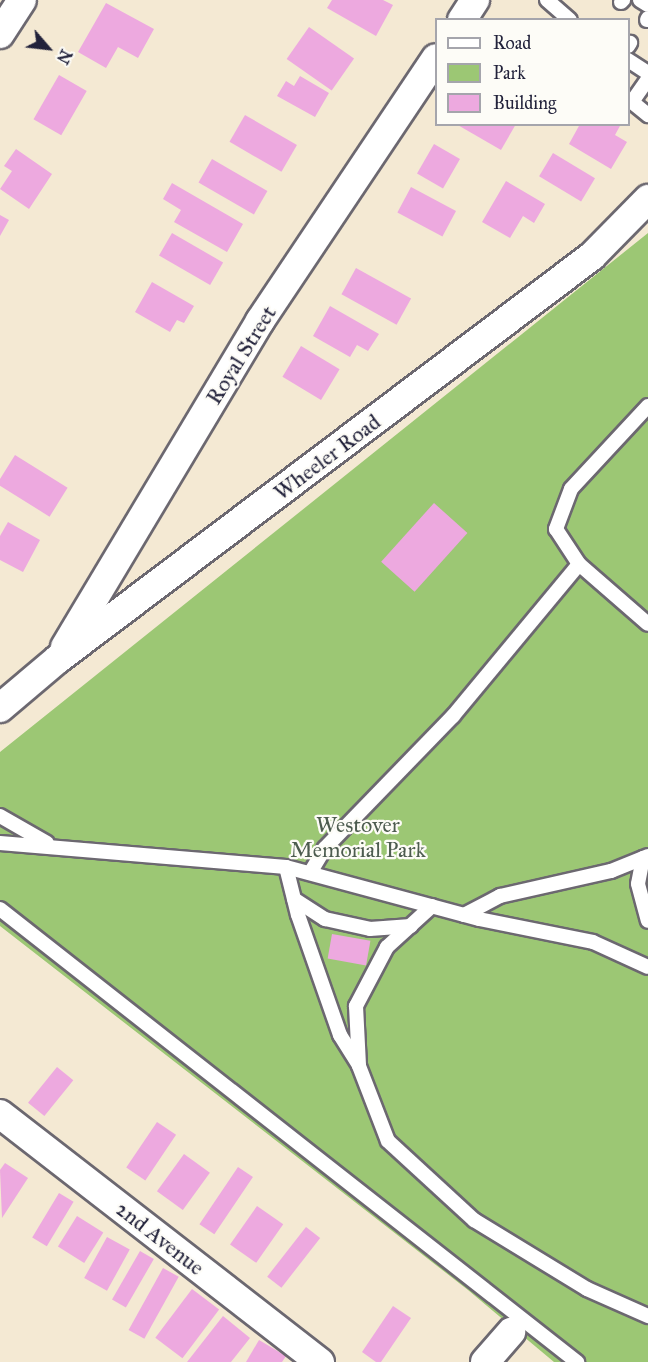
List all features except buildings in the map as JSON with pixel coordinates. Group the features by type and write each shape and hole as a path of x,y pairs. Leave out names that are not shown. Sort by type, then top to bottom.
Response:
{"street":[{"path":"0,34 22,0"},
{"path":"463,18 476,0"},
{"name":"Royal Street","path":"58,659 260,321 435,59"},
{"name":"Wheeler Road","path":"0,708 58,659 592,256 648,199"},
{"name":"2nd Avenue","path":"0,1114 321,1362"},
{"path":"485,1362 511,1332"}],"lane":[{"path":"547,0 574,16"},
{"path":"640,0 648,5"},
{"path":"630,61 648,73"},
{"path":"648,79 632,102 648,115"},
{"path":"648,406 571,489 556,529 579,564 648,624"},
{"path":"310,873 325,848 453,716 579,564"},
{"path":"0,816 49,844"},
{"path":"0,843 49,844 286,867 464,915 593,942 648,967"},
{"path":"464,915 500,896 611,871 646,857"},
{"path":"646,857 638,884 648,921"},
{"path":"286,867 294,899 340,1035 358,1066 388,1141 474,1220 587,1289 648,1316"},
{"path":"294,899 325,919 370,929 411,926"},
{"path":"358,1066 356,1006 387,947 432,906"},
{"path":"0,909 577,1362"}],"green space":[{"name":"Westover Memorial Park","path":"648,233 648,1362 554,1362 468,1290 0,926 0,752"}]}
